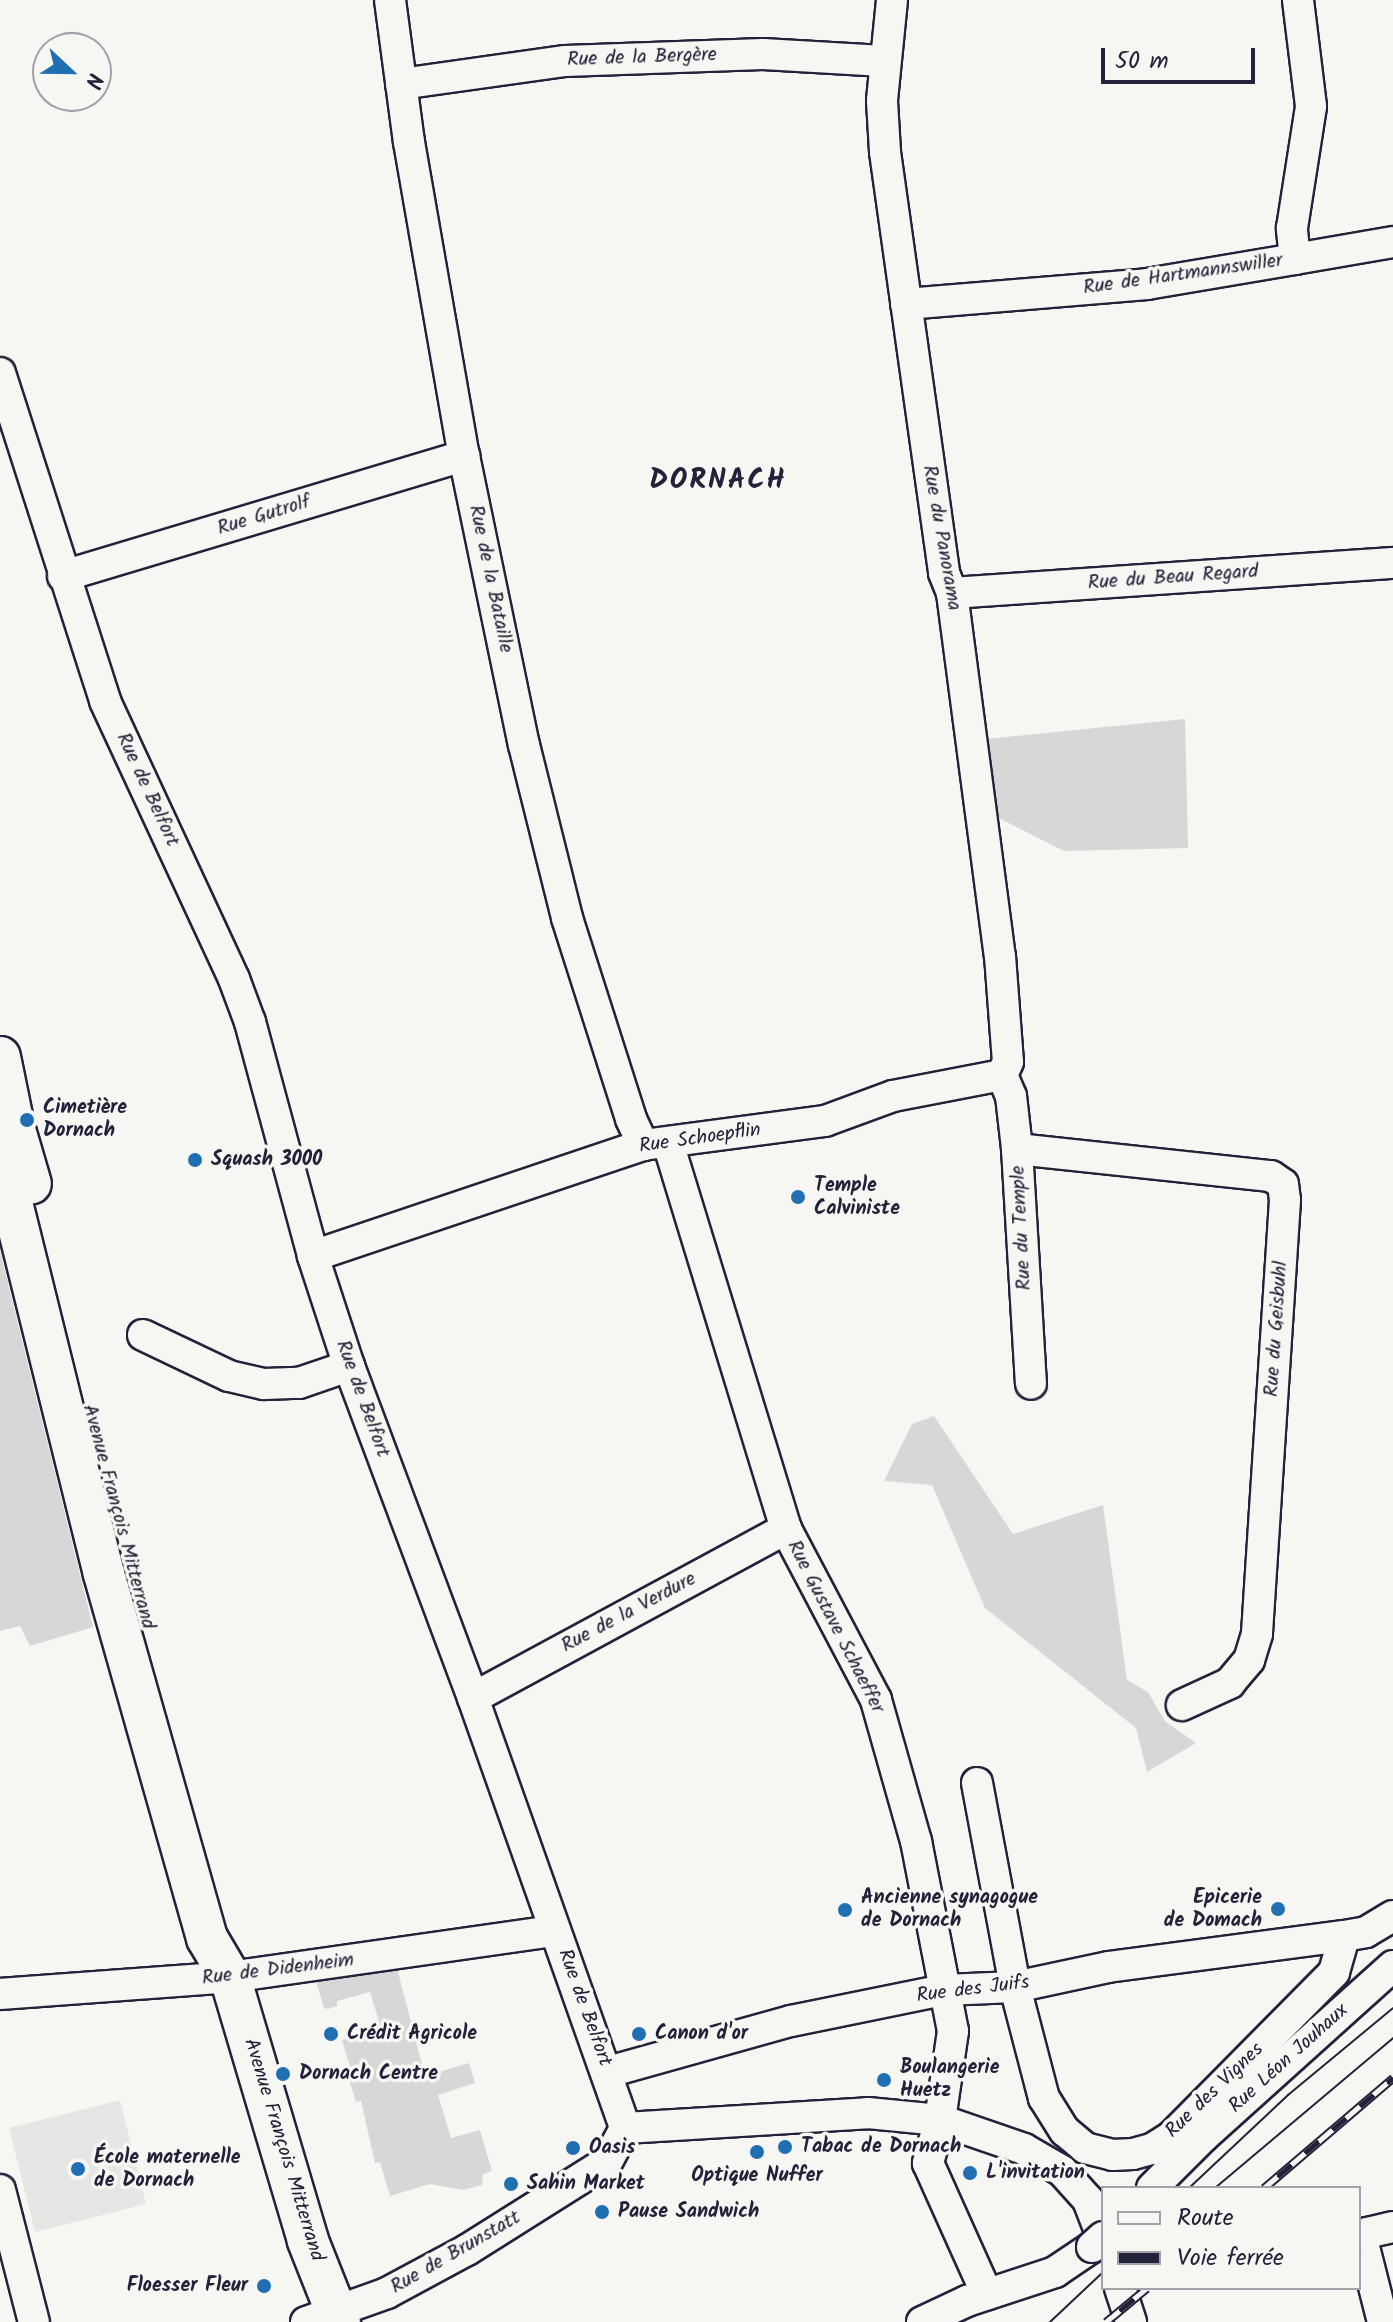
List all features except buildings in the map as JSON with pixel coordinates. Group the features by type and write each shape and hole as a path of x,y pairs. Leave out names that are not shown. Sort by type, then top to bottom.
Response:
{"main road":[{"name":"Avenue François Mitterrand","path":"0,1057 14,1126 47,1239 130,1567 231,1928 230,1977"},
{"name":"Avenue François Mitterrand","path":"0,1154 104,1574 207,1938 230,1977 328,2319"}],"street":[{"name":"Rue de la Bataille","path":"390,0 401,84 464,456 524,745 567,918 631,1119 656,1144"},
{"name":"Rue du Panorama","path":"892,0 884,61 885,152 944,573 952,593 1000,956 1008,1062 1002,1075"},
{"name":"Rue de Hartmannswiller","path":"906,304 1147,284 1295,259 1292,228 1311,106 1298,0"},
{"name":"Rue de la Bergère","path":"401,84 565,61 763,54 884,61"},
{"path":"1295,259 1393,242"},
{"name":"Rue de Belfort","path":"0,373 105,701 245,1008 313,1256 349,1366 473,1698 608,2072 625,2128"},
{"name":"Rue Gutrolf","path":"63,576 464,456"},
{"name":"Rue du Beau Regard","path":"952,593 1393,563"},
{"name":"Rue Schoepflin","path":"313,1256 656,1144 825,1121 893,1096 1002,1075"},
{"name":"Rue du Temple","path":"1002,1075 1011,1096 1017,1149 1031,1384"},
{"name":"Rue Gustave Schaeffer","path":"656,1144 786,1529 876,1700 916,1841 953,2031 940,2120"},
{"name":"Rue du Geisbuhl","path":"1017,1149 1271,1176 1283,1184 1285,1200 1257,1634 1249,1660 1230,1683 1182,1705"},
{"path":"143,1335 229,1376 264,1384 299,1383 349,1366"},
{"name":"Rue de la Verdure","path":"473,1698 786,1529"},
{"name":"Rue des Vignes","path":"977,1783 1015,1987 1044,2098 1065,2131 1085,2148 1113,2155 1133,2154 1152,2149 1171,2137 1334,1972 1344,1936"},
{"name":"Rue des Juifs","path":"608,2072 791,2021 944,1990 1015,1987 1108,1967 1344,1936 1366,1932 1393,1916"},
{"name":"Rue de Didenheim","path":"0,1994 230,1977 555,1931"},
{"name":"Rue Léon Jouhaux","path":"1154,2186 1284,2063 1393,1966"},
{"path":"625,2128 868,2113 940,2120 1024,2149 1062,2171 1088,2200 1099,2241 1055,2272 987,2294 922,2322"},
{"path":"940,2120 928,2163 987,2294"},
{"name":"Rue de Brunstatt","path":"328,2319 387,2293 467,2250 607,2162 625,2128"},
{"path":"0,2190 34,2322"},
{"path":"1383,2322 1362,2239 1367,2233 1393,2227"},
{"path":"1121,2290 1131,2322"}],"shaded area":[{"path":"1185,719 1188,848 1064,851 995,816 986,739"},
{"path":"0,1251 93,1627 30,1646 20,1626 0,1631"},
{"path":"934,1416 1013,1534 1103,1505 1127,1680 1148,1692 1165,1721 1196,1743 1147,1772 1136,1728 985,1608 932,1485 884,1481 912,1424"},
{"path":"397,1968 425,2076 469,2063 475,2083 438,2095 451,2138 480,2130 492,2171 483,2174 482,2185 463,2190 430,2184 390,2196 380,2162 375,2163 361,2101 356,2102 348,2076 352,2074 342,2040 381,2028 370,1992 337,2001 337,2006 328,2009 324,2008 316,1981"},
{"name":"École maternelle de Dornach","path":"120,2100 146,2204 35,2232 9,2128"}],"tram line":[{"path":"1191,2186 1288,2095 1393,2008"},
{"path":"1217,2186 1393,2038"},
{"path":"1050,2322 1101,2274"}],"railway":[{"path":"1266,2186 1393,2078"},
{"path":"1106,2322 1145,2290"}],"place":[{"name":"Cimetière Dornach","path":"27,1120"},
{"name":"Squash 3000","path":"195,1160"},
{"name":"Temple Calviniste","path":"798,1197"},
{"name":"Epicerie de Domach","path":"1278,1909"},
{"name":"Ancienne synagogue de Dornach","path":"845,1910"},
{"name":"Crédit Agricole","path":"331,2034"},
{"name":"Canon d'or","path":"639,2034"},
{"name":"Dornach Centre","path":"283,2074"},
{"name":"Boulangerie Huetz","path":"884,2080"},
{"name":"Tabac de Dornach","path":"785,2147"},
{"name":"Oasis","path":"573,2148"},
{"name":"Optique Nuffer","path":"757,2152"},
{"name":"École maternelle de Dornach","path":"78,2169"},
{"name":"L'invitation","path":"970,2173"},
{"name":"Sahin Market","path":"511,2184"},
{"name":"Pause Sandwich","path":"602,2212"},
{"name":"Floesser Fleur","path":"264,2286"}],"district":[{"name":"DORNACH","path":"718,481"}]}
